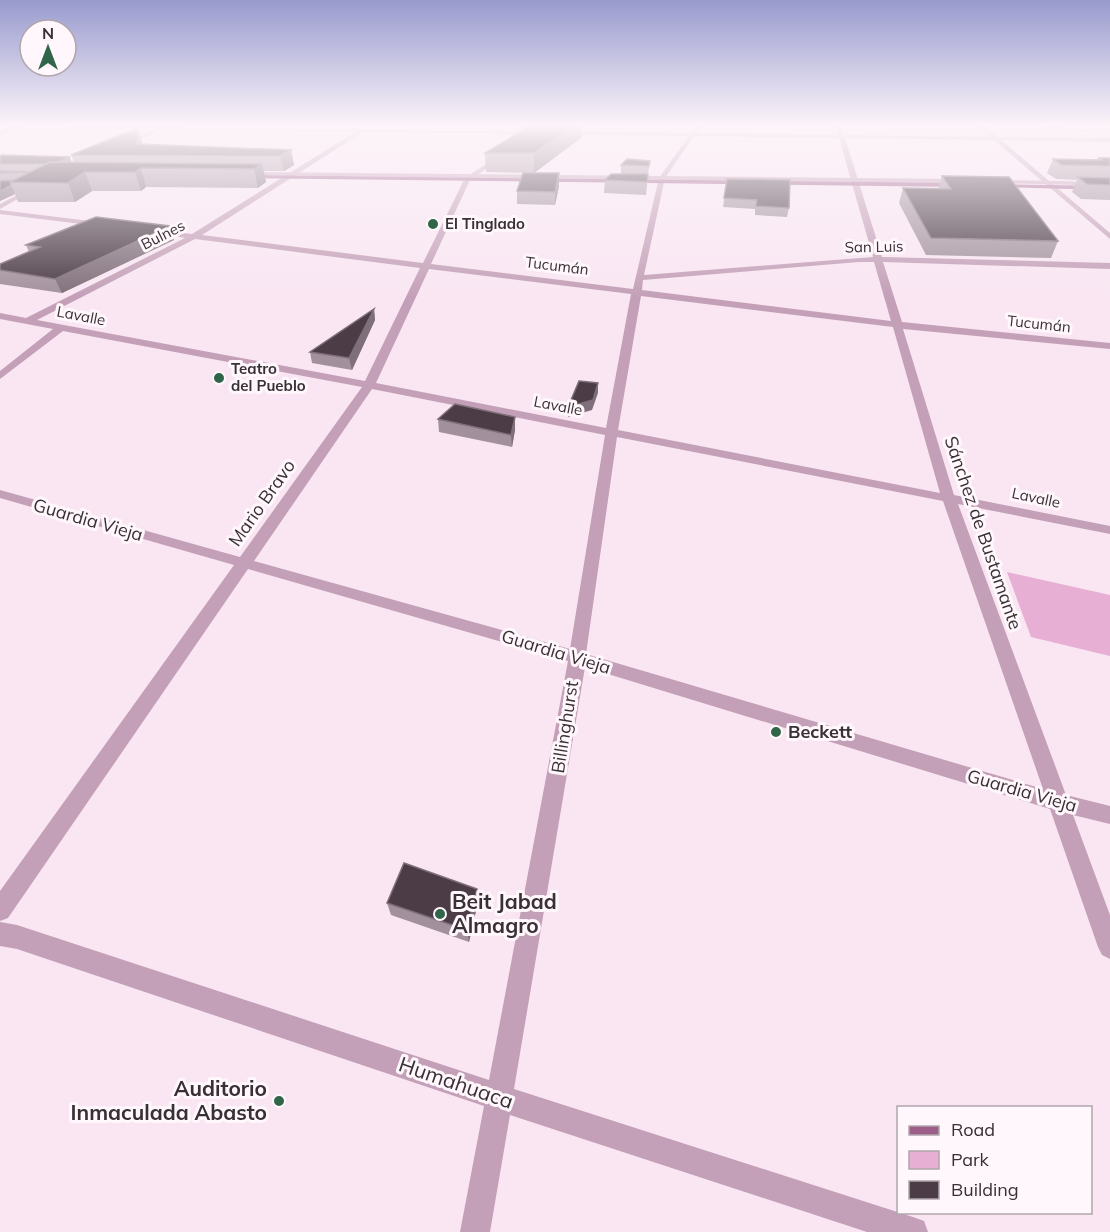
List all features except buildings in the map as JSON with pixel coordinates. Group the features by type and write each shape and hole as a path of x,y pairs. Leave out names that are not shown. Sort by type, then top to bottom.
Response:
{"main road":[{"path":"981,185 1110,186"}],"street":[{"path":"42,183 4,202 0,209 111,226"},
{"name":"Bulnes","path":"26,322 193,237 278,183"},
{"name":"Mario Bravo","path":"0,910 369,385 466,183"},
{"name":"Billinghurst","path":"474,1232 571,698 575,658 611,433 638,285 661,183"},
{"name":"Sánchez de Bustamante","path":"856,183 876,259 948,497 1110,947"},
{"path":"1049,185 1110,237"},
{"name":"Tucumán","path":"135,229 426,264 638,285 897,325 1110,346"},
{"name":"San Luis","path":"638,285 876,259 1110,266"},
{"name":"Lavalle","path":"0,316 59,329 369,385 1110,530"},
{"path":"0,376 59,329"},
{"name":"Guardia Vieja","path":"0,495 575,658 1057,802 1110,815"},
{"name":"Humahuaca","path":"0,934 28,940 498,1097 913,1232"}],"lane":[{"path":"1019,183 1049,185"},
{"path":"28,185 39,185"}],"green space":[{"path":"1007,572 1110,595 1110,656 1031,637"}],"place":[{"name":"El Tinglado","path":"433,224"},
{"name":"Teatro del Pueblo","path":"219,378"},
{"name":"Beckett","path":"776,732"},
{"name":"Beit Jabad Almagro","path":"440,914"},
{"name":"Auditorio Inmaculada Abasto","path":"279,1101"}]}
